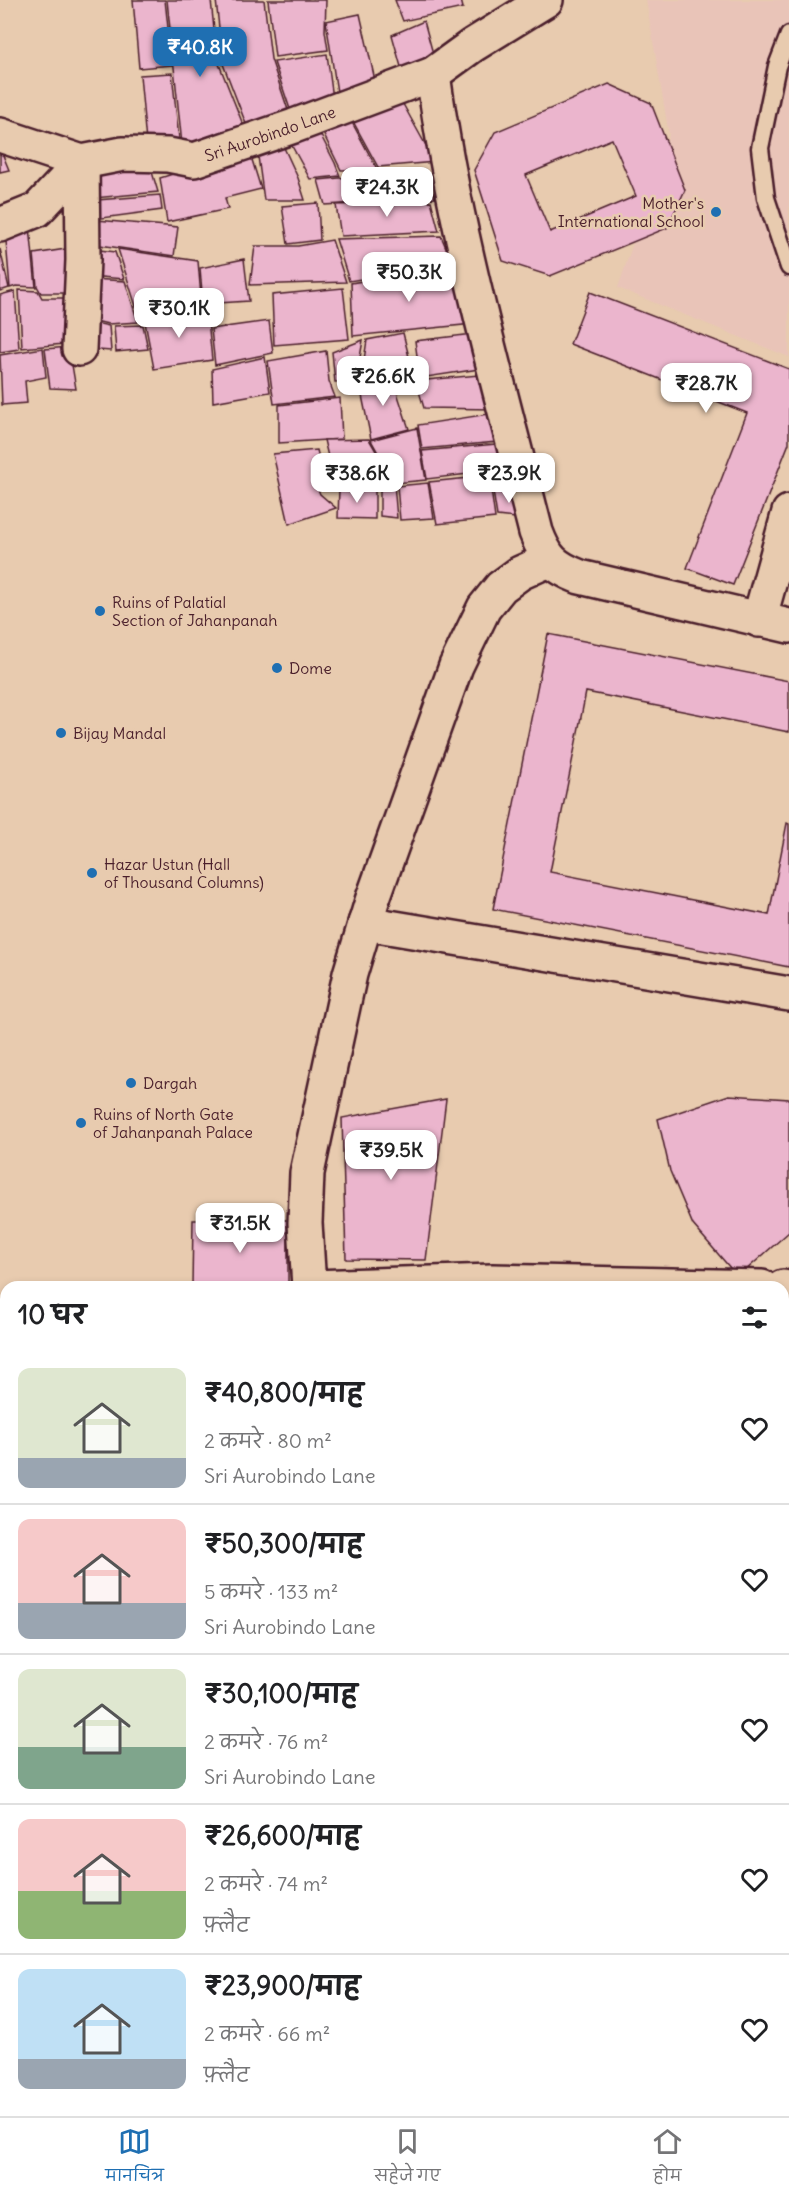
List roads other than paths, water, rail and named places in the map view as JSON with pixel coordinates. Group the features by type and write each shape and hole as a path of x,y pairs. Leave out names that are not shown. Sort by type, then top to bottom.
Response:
{"street":[{"name":"Sri Aurobindo Lane","path":"0,135 82,162 123,154 168,155 194,160 294,126 433,74 473,45 546,0"},
{"path":"433,74 440,127 479,306 536,532 549,560 562,570 580,577 774,623 789,512"},
{"path":"0,225 37,210 82,162"},
{"path":"79,350 83,260 82,162"},
{"path":"310,1281 305,1223 307,1173 350,974 365,923 452,677 484,608 501,587 520,573 549,560"},
{"path":"365,923 789,994"}],"lane":[{"path":"789,35 777,66 760,148 766,198 789,267"}],"place":[{"name":"Mother's International School","path":"716,212"},
{"name":"Ruins of Palatial Section of Jahanpanah","path":"100,611"},
{"name":"Dome","path":"277,668"},
{"name":"Bijay Mandal","path":"61,733"},
{"name":"Hazar Ustun (Hall of Thousand Columns)","path":"92,873"},
{"name":"Dargah","path":"131,1083"},
{"name":"Ruins of North Gate of Jahanpanah Palace","path":"81,1123"}]}
